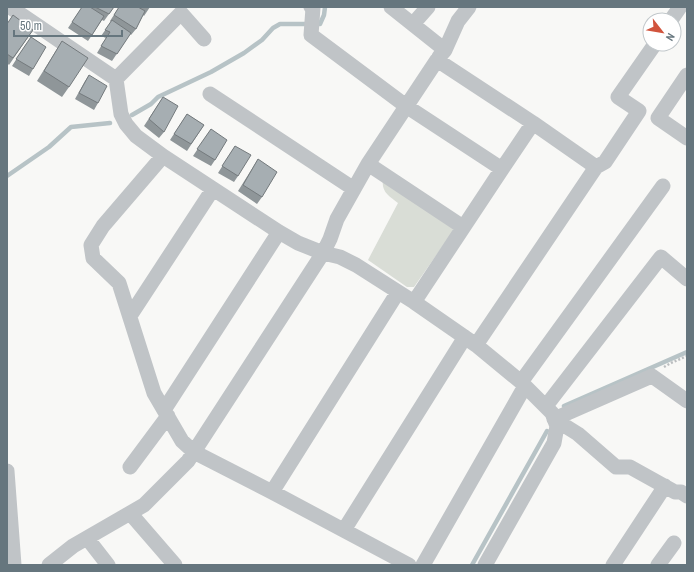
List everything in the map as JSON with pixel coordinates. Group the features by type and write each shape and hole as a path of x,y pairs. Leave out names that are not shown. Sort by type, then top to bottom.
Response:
{"street":[{"path":"10,7 116,79 121,114 126,124 136,136 163,156 298,243 323,253 340,257 356,265 471,341 523,384 550,412 616,467 630,467 675,492 681,492 687,496"},
{"path":"391,7 413,24 441,55 533,123 596,167"},
{"path":"413,24 428,7"},
{"path":"49,565 73,546 144,505 188,462 323,253 337,219 368,164 441,55 458,21 469,7"},
{"path":"116,79 181,13 204,39"},
{"path":"312,18 311,35 406,106 502,169"},
{"path":"344,530 471,341 596,167 605,162 639,111 618,97 649,52"},
{"path":"687,75 658,118 687,138"},
{"path":"210,94 354,189"},
{"path":"414,302 533,123"},
{"path":"163,156 103,226 91,245 93,258 119,283 154,393 182,441 194,452 409,565"},
{"path":"368,164 464,227"},
{"path":"423,565 523,384 663,186"},
{"path":"130,316 213,189"},
{"path":"130,467 166,413 279,232"},
{"path":"550,412 661,257 687,279"},
{"path":"272,492 398,292"},
{"path":"550,412 652,376 687,401"},
{"path":"485,565 554,443 557,426 550,412"},
{"path":"7,471 14,565"},
{"path":"613,565 664,486"},
{"path":"130,513 175,565"},
{"path":"86,538 108,565"},
{"path":"658,565 674,543"}],"path":[{"path":"652,376 671,363 687,356"}],"shaded area":[{"path":"383,179 456,227 414,287 407,287 368,260 398,203 384,190"}],"building":[{"path":"82,7 90,7 104,16 92,35 72,22"},
{"path":"95,7 114,7 109,14"},
{"path":"119,7 138,7 145,11 136,29 114,15"},
{"path":"13,15 33,30 13,58 7,54 7,24"},
{"path":"112,20 131,33 117,54 101,46 110,32 105,30"},
{"path":"31,37 46,47 33,69 16,59"},
{"path":"62,41 88,58 69,87 44,71"},
{"path":"89,75 107,86 98,103 79,93"},
{"path":"163,97 178,106 164,132 149,119"},
{"path":"187,114 204,125 191,144 174,134"},
{"path":"211,129 227,140 215,160 197,149"},
{"path":"235,146 251,155 238,176 222,166"},
{"path":"258,159 277,172 262,197 243,185"}],"waterway":[{"path":"132,115 151,104 158,97 211,72 244,53 262,40 273,28 280,24 320,24 324,15 325,7"},
{"path":"7,176 49,147 71,127 110,123"},
{"path":"564,406 687,352"},
{"path":"472,565 547,431"}]}
